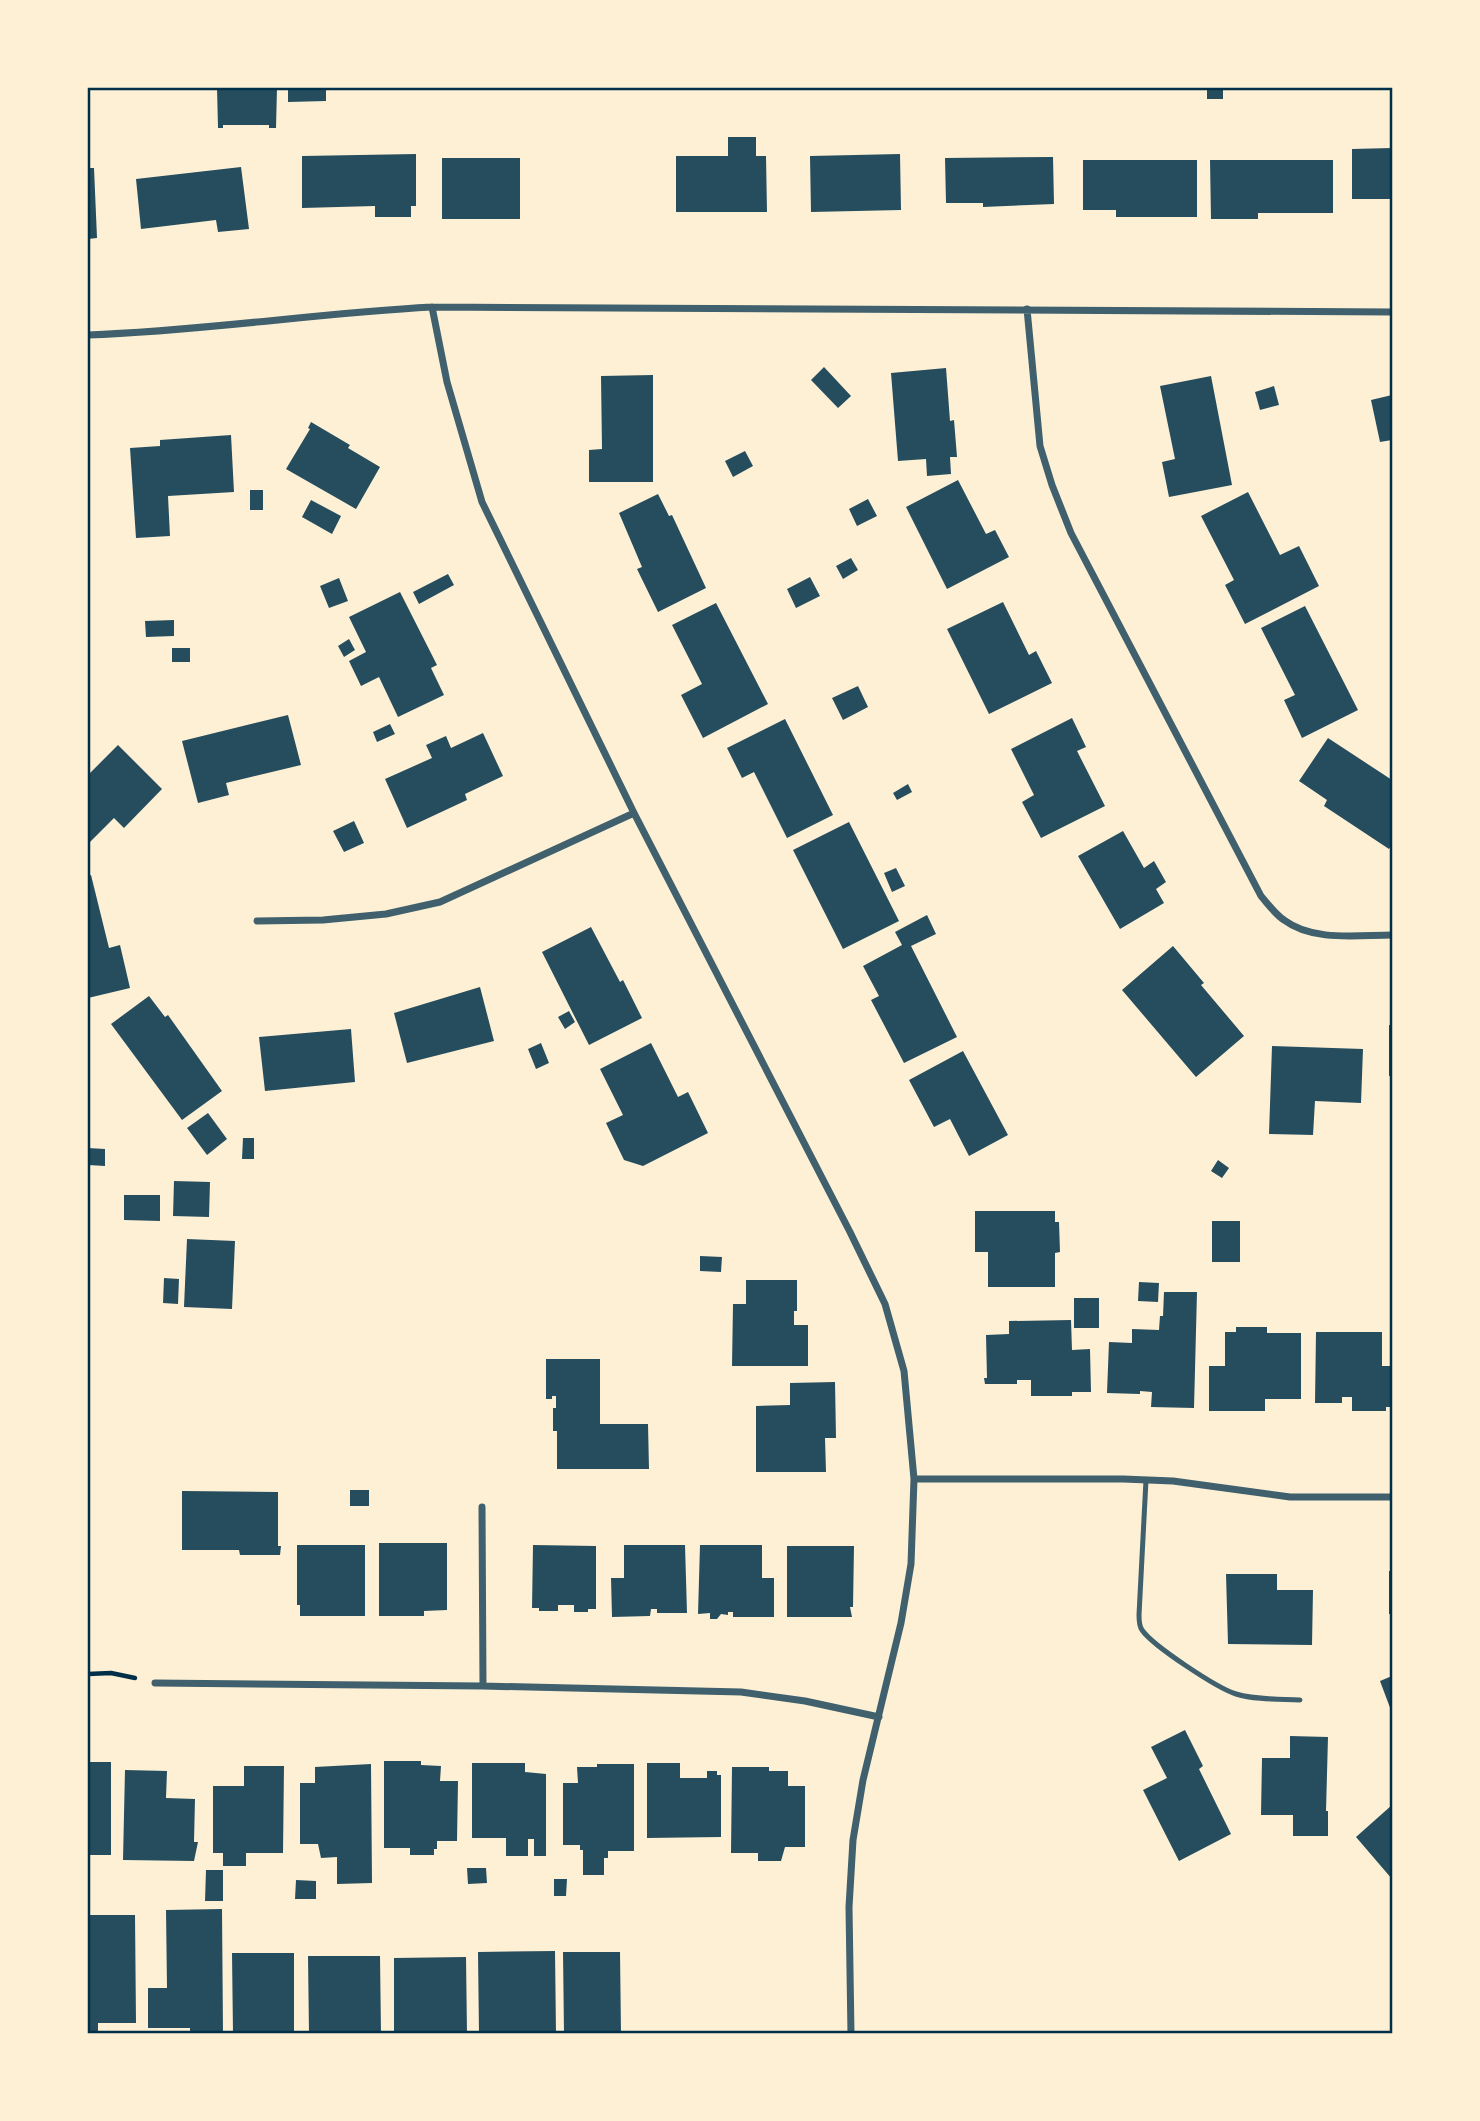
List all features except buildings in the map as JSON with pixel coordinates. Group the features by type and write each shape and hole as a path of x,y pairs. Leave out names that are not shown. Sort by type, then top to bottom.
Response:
{"street":[{"path":"432,307 447,382 482,502 634,813 885,1304 904,1371 914,1479 911,1564 863,1780 853,1840 849,1907 851,2034"},
{"path":"88,335 160,333 347,312 432,307 1392,312"},
{"path":"1027,309 1040,446 1071,533 1261,896 1283,920 1299,930 1324,935 1392,934"},
{"path":"257,922 386,914 440,902 634,813"},
{"path":"914,1479 1146,1480 1290,1497 1392,1497"},
{"path":"482,1507 483,1686"},
{"path":"155,1683 741,1692 806,1701 879,1717"}],"lane":[{"path":"1146,1480 1140,1628 1160,1647 1234,1693 1250,1697 1300,1700"}],"path":[{"path":"88,1674 111,1673 155,1683"}]}
